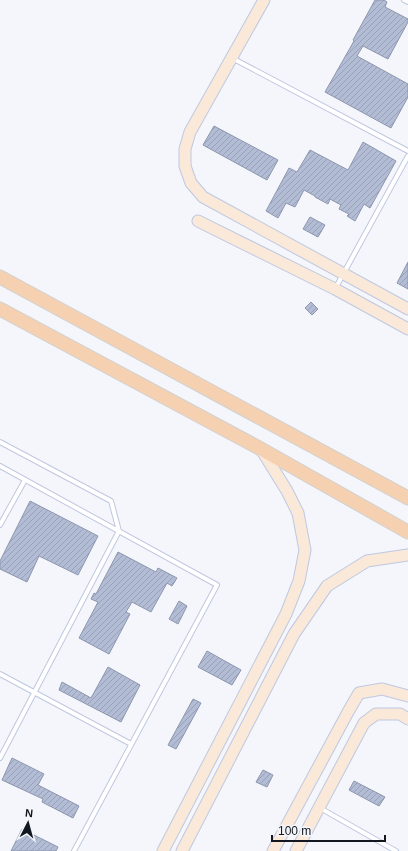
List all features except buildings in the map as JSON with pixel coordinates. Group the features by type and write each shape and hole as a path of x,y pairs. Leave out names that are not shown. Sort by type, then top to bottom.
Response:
{"main road":[{"path":"0,277 408,498"},
{"path":"0,309 261,450 408,532"}],"street":[{"path":"264,0 190,132 185,149 185,166 191,183 203,197 408,309"},
{"path":"198,221 335,289 408,329"},
{"path":"163,851 286,614 300,581 305,550 298,513 287,491 261,450"},
{"path":"182,851 294,634 327,586 367,561 408,555"},
{"path":"273,851 359,694 382,689 408,696"},
{"path":"296,851 364,723 376,714 400,714 408,719"},
{"path":"190,797 206,805"}],"lane":[{"path":"404,0 408,2"},
{"path":"232,58 408,151"},
{"path":"335,289 408,156"},
{"path":"0,442 111,501 119,531 0,758"},
{"path":"0,466 217,585 74,851"},
{"path":"0,525 25,480"},
{"path":"0,674 131,744"},
{"path":"319,808 396,851"}]}
